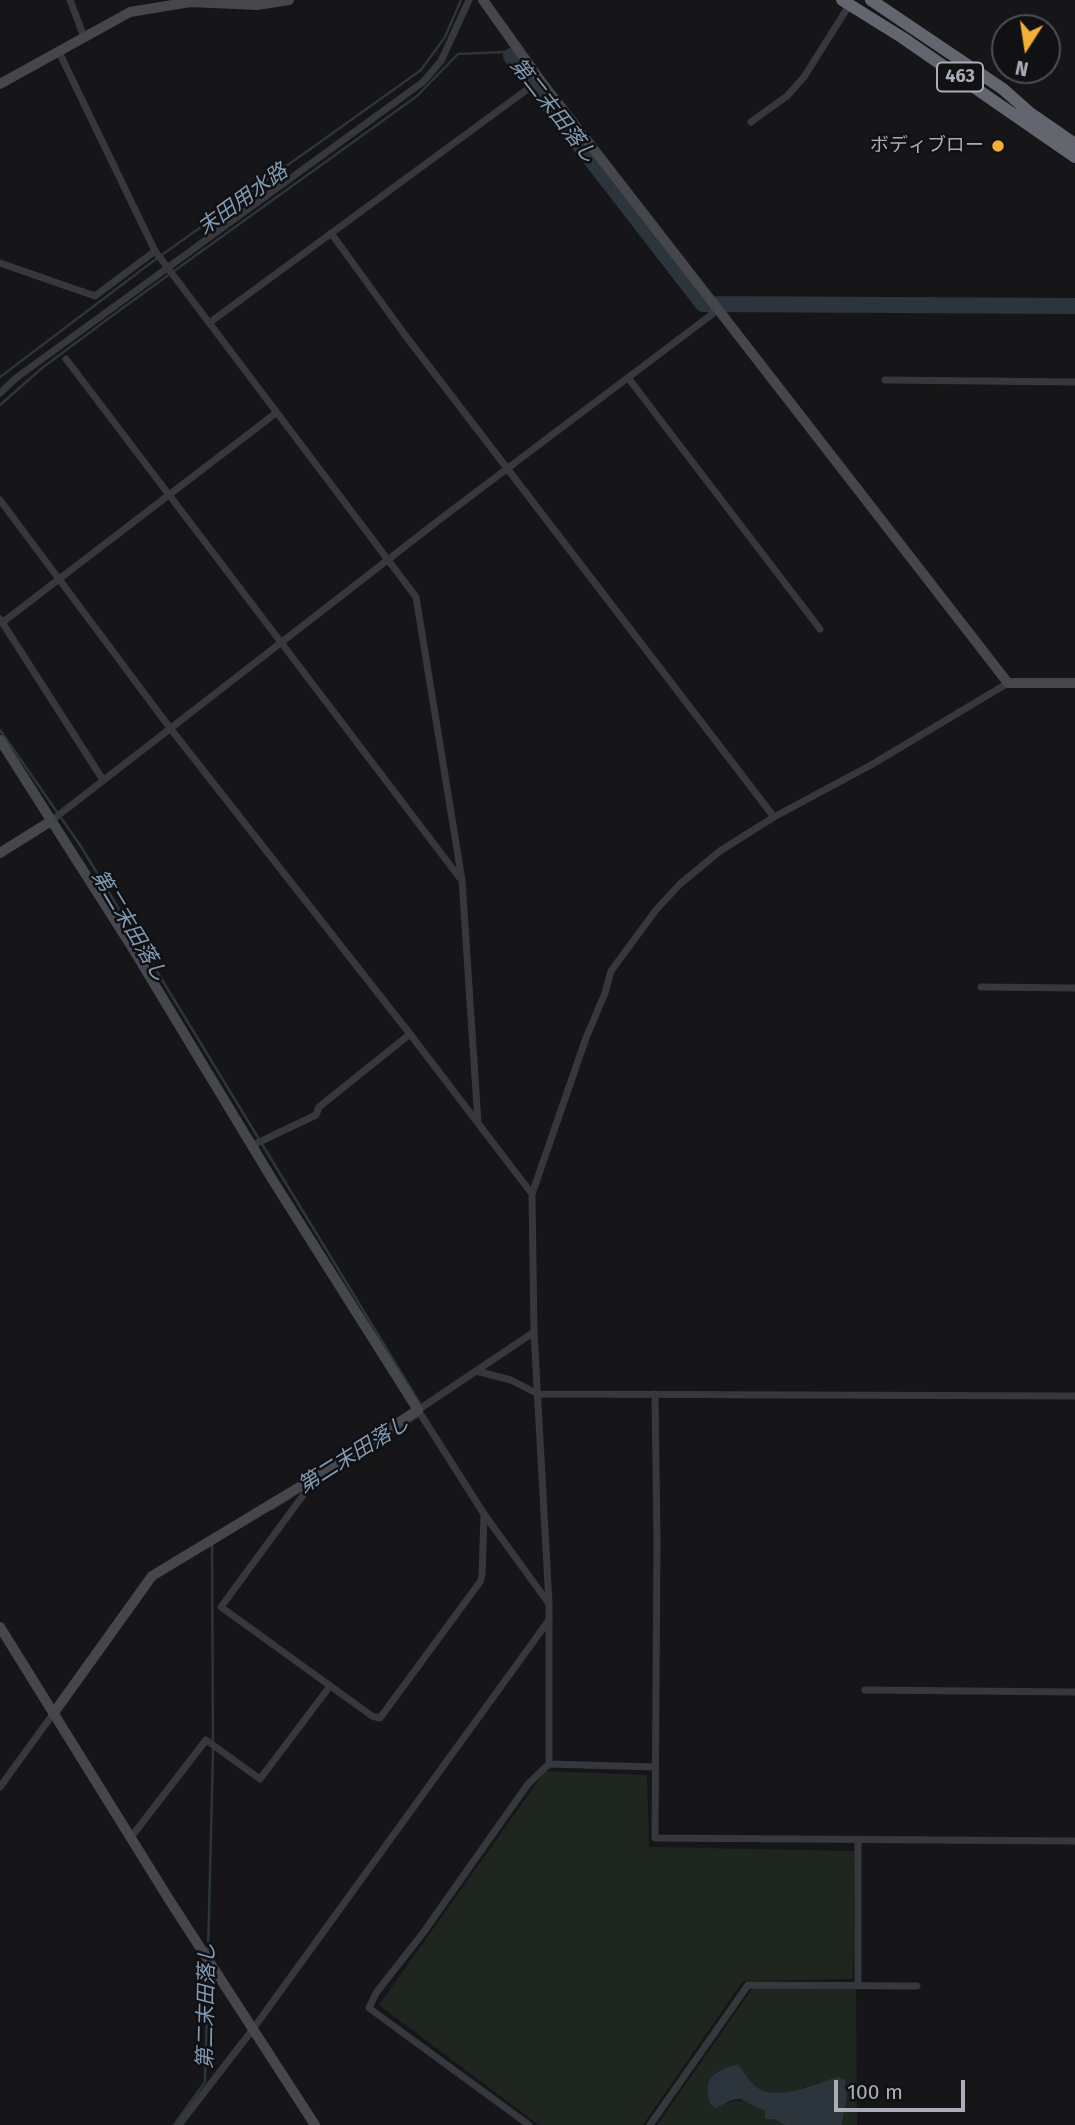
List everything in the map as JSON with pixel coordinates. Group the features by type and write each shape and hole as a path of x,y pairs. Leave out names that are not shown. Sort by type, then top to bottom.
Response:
{"highway":[{"name":"463","path":"871,0 1003,89 1075,144"},
{"name":"463","path":"848,1 1075,157"}],"street":[{"path":"70,0 84,37"},
{"path":"0,84 130,12 190,2 257,5 289,0"},
{"path":"0,394 16,377 423,82 441,61 469,0"},
{"path":"483,0 540,80 1008,683"},
{"path":"751,122 787,96 796,86 848,1"},
{"path":"59,52 155,251 416,597 462,880 478,1123"},
{"path":"209,323 540,80"},
{"path":"331,233 774,817"},
{"path":"0,263 95,296 155,251"},
{"path":"0,853 51,821 443,517 719,309"},
{"path":"66,359 462,880"},
{"path":"629,379 820,629"},
{"path":"885,380 1075,382"},
{"path":"103,780 2,621 276,413"},
{"path":"0,500 170,728 532,1194"},
{"path":"549,1764 549,1603 534,1332 532,1194 611,971 656,910 680,884 720,851 774,817 871,765 1008,683 1075,683"},
{"path":"0,740 272,1179 484,1514 549,1603"},
{"path":"981,987 1075,988"},
{"path":"253,1145 316,1115 319,1107 410,1034"},
{"path":"0,1787 152,1576 306,1483 534,1332"},
{"path":"476,1371 511,1380 538,1394 1075,1396"},
{"path":"655,1394 657,1541 654,1838 1075,1841"},
{"path":"306,1483 304,1494 221,1607 372,1716 380,1718 480,1582 484,1514"},
{"path":"179,2125 253,2029 549,1619"},
{"path":"0,1627 170,1901 315,2125"},
{"path":"132,1836 206,1740 260,1779 330,1686"},
{"path":"865,1690 1075,1692"},
{"path":"527,2125 369,2008 376,1993 423,1933 528,1784 549,1764 654,1767"},
{"path":"858,1841 859,1984"},
{"path":"650,2125 748,1986 917,1986"}],"shaded area":[{"path":"545,1771 647,1775 649,1847 855,1851 853,1979 743,1981 643,2125 539,2125 379,2005"},
{"path":"856,1988 857,2125 842,2125 847,2094 845,2081 823,2082 776,2094 755,2086 738,2064 715,2073 727,2104 734,2101 749,2103 785,2125 657,2125 752,1989"},
{"path":"738,2064 755,2086 774,2093 796,2090 839,2077 845,2080 847,2094 842,2125 785,2125 774,2119 765,2119 765,2111 740,2099 716,2108 710,2104 709,2081 716,2073"}],"waterway":[{"name":"末田用水路","path":"0,377 152,262 421,70 445,37 461,0"},
{"name":"第二末田落し","path":"0,405 42,368 120,310 417,96 458,54 505,52 511,56"},
{"name":"第二末田落し","path":"511,56 703,304 1075,306"},
{"name":"第二末田落し","path":"0,730 80,845 422,1407"},
{"name":"第二末田落し","path":"378,1442 417,1417"},
{"name":"第二末田落し","path":"272,1509 290,1498"},
{"name":"第二末田落し","path":"208,1953 213,1752 212,1544"},
{"name":"第二末田落し","path":"174,2125 205,2082 208,1967"}],"place":[{"name":"ボディブロー","path":"998,146"}]}
